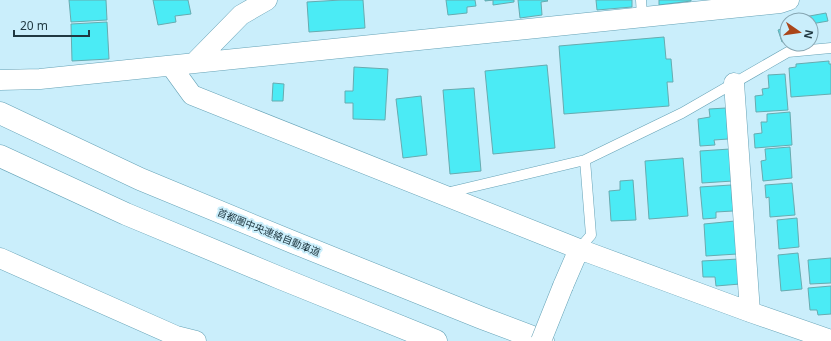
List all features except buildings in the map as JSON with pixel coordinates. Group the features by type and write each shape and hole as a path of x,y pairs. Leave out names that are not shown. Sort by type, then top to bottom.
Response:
{"highway":[{"name":"首都圏中央連絡自動車道","path":"5,116 140,179 295,243 542,341"},
{"path":"0,156 126,214 436,341"}],"street":[{"path":"194,63 241,15 268,0"},
{"path":"0,80 40,79 171,66 642,8 776,1"},
{"path":"171,66 192,95 579,249 831,340"},
{"path":"734,83 750,312"},
{"path":"542,341 579,249"},
{"path":"0,258 176,336 196,341"}],"lane":[{"path":"440,194 585,160 682,113 788,52 831,48"},
{"path":"579,249 591,235 585,160"}]}
